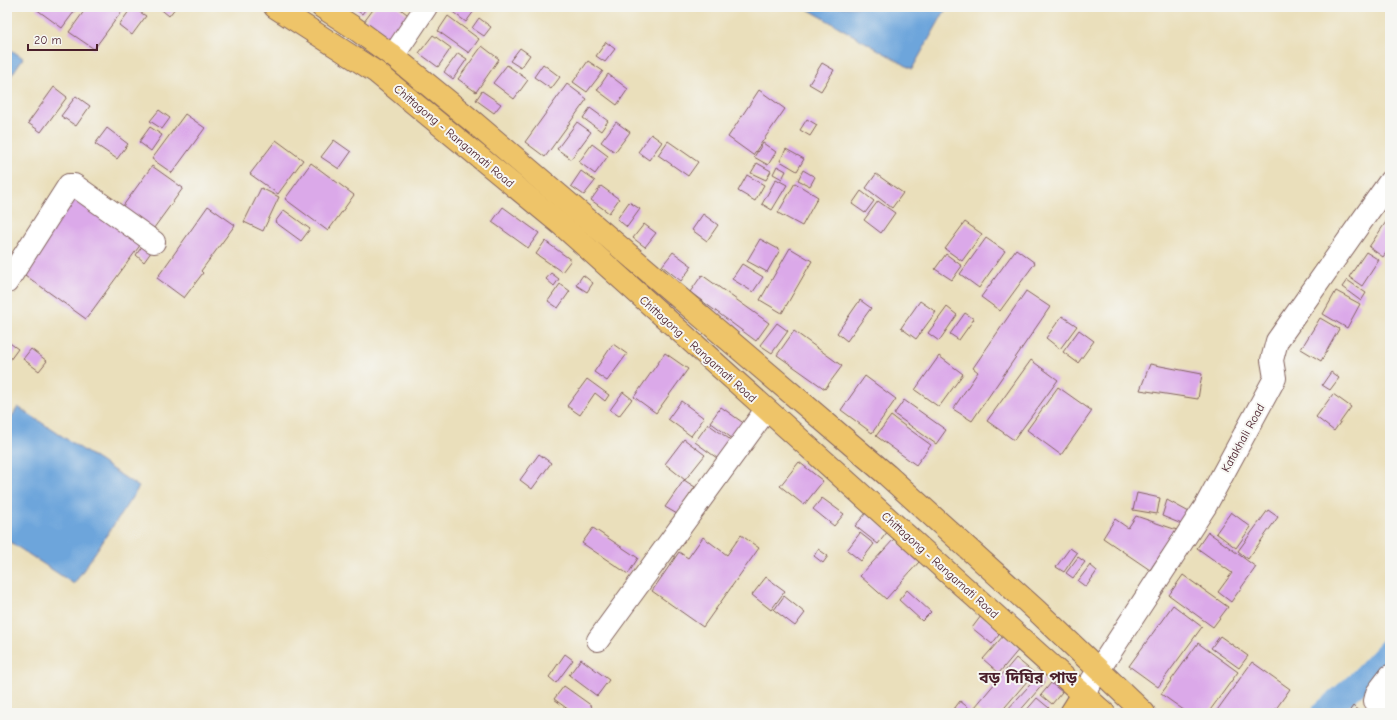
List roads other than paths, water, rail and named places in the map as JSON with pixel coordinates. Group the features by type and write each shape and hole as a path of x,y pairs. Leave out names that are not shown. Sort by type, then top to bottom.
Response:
{"main road":[{"name":"Chittagong - Rangamati Road","path":"275,7 376,72 563,226 1104,713"},
{"name":"Chittagong - Rangamati Road","path":"322,7 393,56 477,125 887,475 1037,611 1144,713"},
{"path":"1071,713 1083,694"}],"street":[{"path":"393,56 426,7"},
{"name":"Katakhali Road","path":"1083,694 1205,507 1275,378 1272,360 1277,341 1390,181"},
{"path":"7,282 69,185 74,185 154,242"},
{"path":"598,640 766,410"},
{"path":"1386,713 1375,701 1377,693 1390,676"}],"water":[{"path":"804,7 947,7 912,69"},
{"path":"7,47 23,58 7,82"},
{"path":"18,407 139,487 74,584 7,540 7,424"}],"waterway":[{"path":"1323,713 1358,683 1390,649"}],"district":[{"name":"বড় দিঘির পাড়","path":"1028,678"}]}
